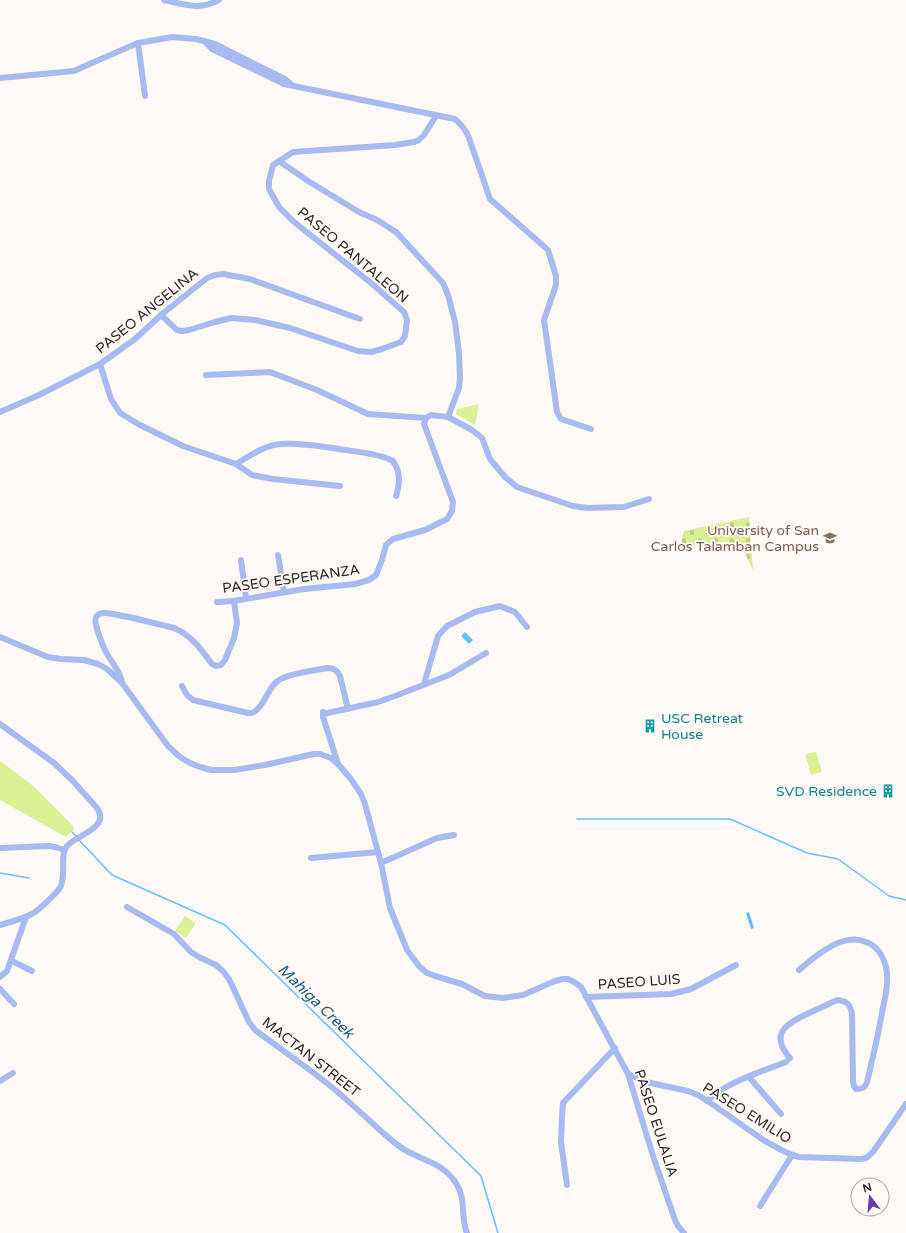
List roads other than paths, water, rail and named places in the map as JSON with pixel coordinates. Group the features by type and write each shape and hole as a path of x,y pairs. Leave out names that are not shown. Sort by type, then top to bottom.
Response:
{"street":[{"path":"164,0 197,7 214,3 219,0"},
{"path":"0,78 74,72 138,44 172,37 196,39 215,44 234,57 293,85 455,119 466,130 490,199 548,250 556,276 556,285 544,320 557,412 561,419 591,429"},
{"path":"138,44 145,96"},
{"path":"436,116 424,135 419,140 414,142 395,145 293,152 279,161 308,181 396,232 443,283 448,295 454,322 459,353 460,378 459,388 448,417"},
{"name":"PASEO PANTALEON","path":"160,315 177,330 182,331 231,318 255,320 290,328 358,351 371,352 382,349 401,342 406,336 407,320 404,312 371,283 294,222 279,207 269,189 269,181 273,165 279,161"},
{"name":"PASEO ANGELINA","path":"0,412 39,395 100,364 135,339 160,315 207,278 215,274 250,279 360,319"},
{"path":"100,364 111,399 120,413 140,425 183,446 236,464 252,475 266,478 340,486"},
{"path":"206,375 270,372 316,390 368,414 426,418 431,415 448,417 472,430 482,438 490,459 505,477 517,486 573,506 587,508 624,507 649,499"},
{"name":"PASEO ESPERANZA","path":"217,602 234,601 284,592 355,584 369,580 376,575 386,545 393,539 425,530 447,518 452,511 453,502 424,424 426,418"},
{"path":"236,464 263,449 280,444 311,445 365,453 380,456 393,461 398,470 400,479 396,496"},
{"path":"278,555 284,592"},
{"path":"241,560 246,598"},
{"path":"122,683 119,673 109,658 99,633 95,619 97,616 106,613 182,631 191,638 212,664 216,666 221,665 225,660 234,638 237,623 234,601"},
{"path":"424,684 438,636 447,626 475,612 500,606 515,612 527,627"},
{"path":"0,637 55,659 78,659 98,664 112,672 122,683 168,746 180,757 200,767 211,770 234,770 314,754 326,756 338,764 361,794 381,863 437,838 454,836"},
{"path":"338,764 323,713 378,702 449,675 486,653"},
{"path":"182,686 187,695 193,700 248,713 255,712 279,679 287,676 333,668 338,671 340,676 348,709"},
{"path":"0,724 59,767 73,781 101,815 100,822 67,846 65,850 62,881 60,886 36,912 26,917 0,925"},
{"path":"0,848 49,846 65,850"},
{"path":"311,858 378,852"},
{"name":"PASEO EULALIA","path":"381,863 390,908 407,950 419,966 427,973 462,984 485,996 503,998 523,995 563,979 574,982 581,988 628,1074 634,1089 653,1156 675,1220 684,1233"},
{"name":"MACTAN STREET","path":"127,907 174,934 192,952 216,965 223,971 254,1030 328,1084 399,1146 430,1161 450,1175 461,1193 467,1233"},
{"path":"0,977 7,971 12,961 26,917"},
{"path":"707,1101 715,1093 786,1062 790,1058 784,1050 781,1042 781,1034 784,1028 790,1022 837,1000 843,1000 848,1004 852,1014 854,1086 856,1089 865,1087 879,1035 886,992 886,969 879,950 871,943 852,939 828,948 799,970"},
{"path":"12,961 32,971"},
{"name":"PASEO LUIS","path":"586,997 671,994 692,989 736,965"},
{"path":"0,989 14,1004"},
{"path":"568,1185 561,1142 564,1103 615,1048"},
{"path":"0,1081 13,1073"},
{"name":"PASEO EMILIO","path":"628,1074 646,1082 688,1091 698,1095 748,1130 777,1148 792,1155 799,1156 866,1158 873,1152 906,1104"},
{"path":"749,1077 781,1114"},
{"path":"634,1089 646,1082"},
{"path":"760,1206 792,1155"}],"water":[{"path":"465,632 473,640 469,644 461,636"},
{"path":"749,912 754,928 751,929 746,913"}],"waterway":[{"path":"577,819 730,819 807,853 838,859 889,896 906,900"},
{"name":"Mahiga Creek","path":"72,832 77,837"},
{"name":"Mahiga Creek","path":"79,840 112,875 225,925 481,1176 498,1233"},
{"path":"0,873 29,878"}],"place":[{"name":"University of San Carlos Talamban Campus","path":"830,538"},
{"name":"USC Retreat House","path":"650,726"},
{"name":"SVD Residence","path":"888,791"}]}
